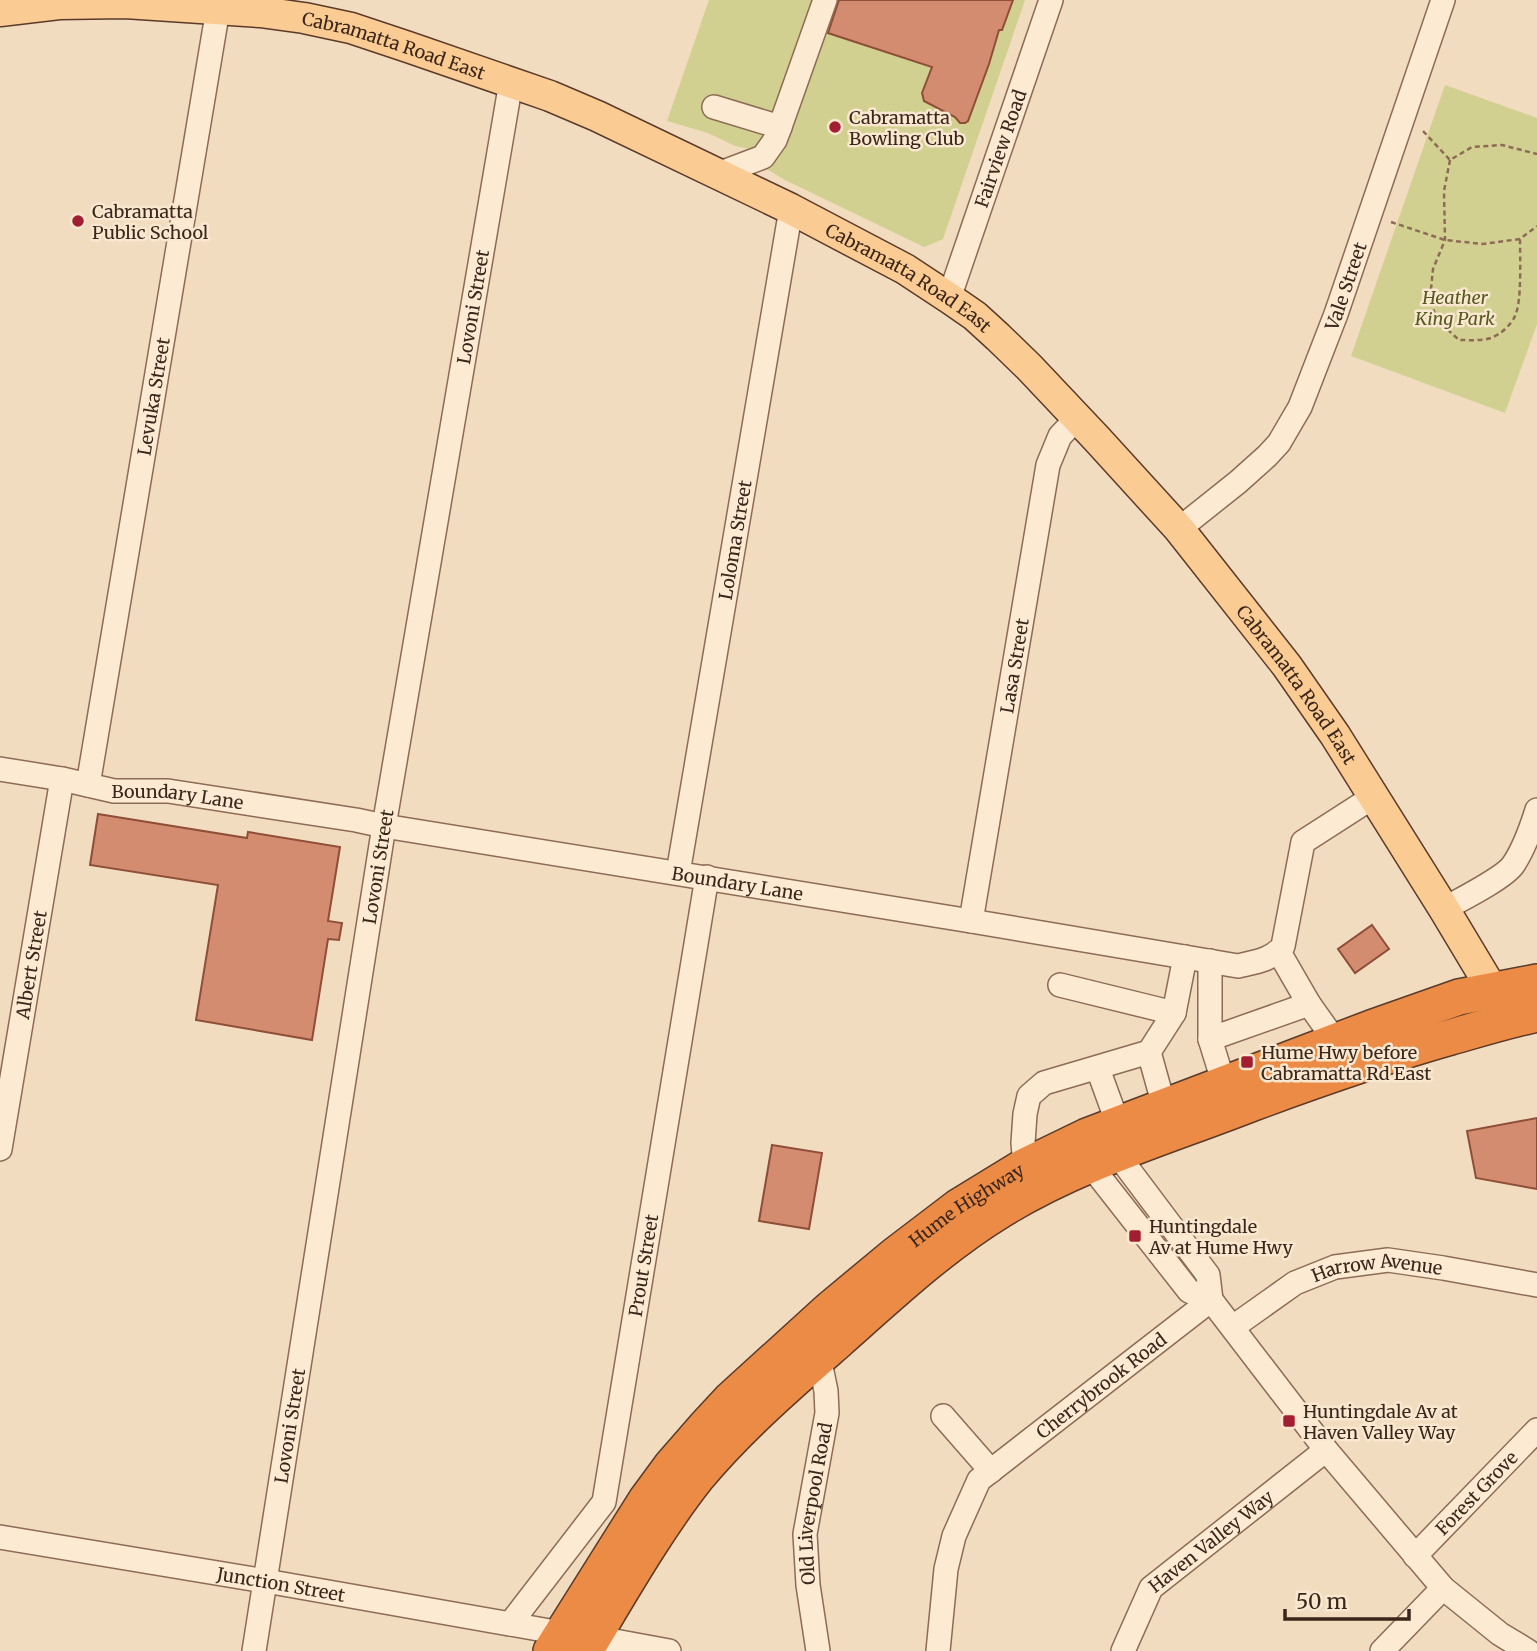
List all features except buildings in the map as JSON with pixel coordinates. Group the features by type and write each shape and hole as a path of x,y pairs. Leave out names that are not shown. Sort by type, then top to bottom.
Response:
{"highway":[{"name":"Hume Highway","path":"572,1643 653,1540 697,1477 738,1432 894,1291 1001,1210 1109,1148 1166,1106 1459,996 1537,982"},
{"name":"Hume Highway","path":"572,1643 646,1500 680,1456 731,1399 830,1309 894,1255 958,1207 1025,1166 1077,1141 1109,1148 1396,1053 1522,1017"}],"main road":[{"name":"Cabramatta Road East","path":"0,11 59,4 124,3 304,18 351,28 511,82 597,116 791,209 905,269 949,298 975,316 1030,367 1179,529 1287,666 1335,735 1492,989 1522,1017"}],"street":[{"path":"718,174 762,157 775,140 825,0"},
{"name":"Fairview Road","path":"949,298 1051,0"},
{"name":"Vale Street","path":"1179,529 1267,456 1279,443 1300,407 1336,314 1444,0"},
{"name":"Levuka Street","path":"88,785 218,9"},
{"name":"Lovoni Street","path":"254,1651 384,827 511,82"},
{"path":"714,107 780,127"},
{"name":"Loloma Street","path":"678,873 791,209"},
{"name":"Lasa Street","path":"971,920 1048,466 1060,436 1077,418"},
{"name":"Boundary Lane","path":"0,769 114,790 168,791 356,820 384,827 707,877 1238,966 1266,959 1279,951"},
{"name":"Albert Street","path":"0,1149 62,779"},
{"path":"1336,1042 1309,1004 1279,951 1283,946 1303,842 1373,797"},
{"path":"1444,909 1489,884 1511,868 1527,839 1537,810"},
{"name":"Prout Street","path":"510,1624 604,1502 707,877"},
{"path":"1025,1166 1024,1124 1029,1096 1044,1083 1149,1052 1174,1013 1185,957"},
{"path":"1209,961 1210,1039 1224,1084"},
{"path":"1060,985 1174,1013"},
{"path":"1210,1039 1309,1004"},
{"path":"1149,1052 1166,1106"},
{"path":"1098,1069 1109,1148 1189,1291 1211,1300 1326,1450 1443,1588 1500,1634 1528,1651"},
{"name":"Harrow Avenue","path":"1233,1327 1295,1283 1335,1267 1388,1260 1537,1285"},
{"name":"Cherrybrook Road","path":"939,1651 946,1569 954,1536 979,1480 1211,1300"},
{"name":"Old Liverpool Road","path":"818,1651 808,1585 805,1534 827,1413 820,1357"},
{"path":"943,1416 990,1471"},
{"name":"Forest Grove","path":"1415,1556 1537,1430"},
{"name":"Haven Valley Way","path":"1123,1651 1151,1588 1326,1450"},
{"name":"Junction Street","path":"0,1537 510,1624 572,1643 669,1651"},
{"path":"1382,1651 1443,1588"}],"path":[{"path":"1423,131 1450,160"},
{"path":"1520,239 1516,315 1504,330 1491,338 1459,340 1437,320 1430,299 1433,269 1445,240 1444,191 1450,160 1472,147 1502,145 1537,154"},
{"path":"1391,222 1445,240 1483,244 1520,239 1537,226"}],"green space":[{"name":"Cabramatta Bowling Club","path":"709,0 1025,0 943,239 924,247 785,180 765,168 750,149 667,121"},
{"name":"Heather King Park","path":"1445,85 1537,118 1537,324 1505,413 1351,356"}],"place":[{"name":"Cabramatta Bowling Club","path":"835,127"},
{"name":"Cabramatta Public School","path":"78,221"},
{"name":"Hume Hwy before Cabramatta Rd East","path":"1247,1062"},
{"name":"Huntingdale Av at Hume Hwy","path":"1135,1236"},
{"name":"Huntingdale Av at Haven Valley Way","path":"1289,1421"}]}
